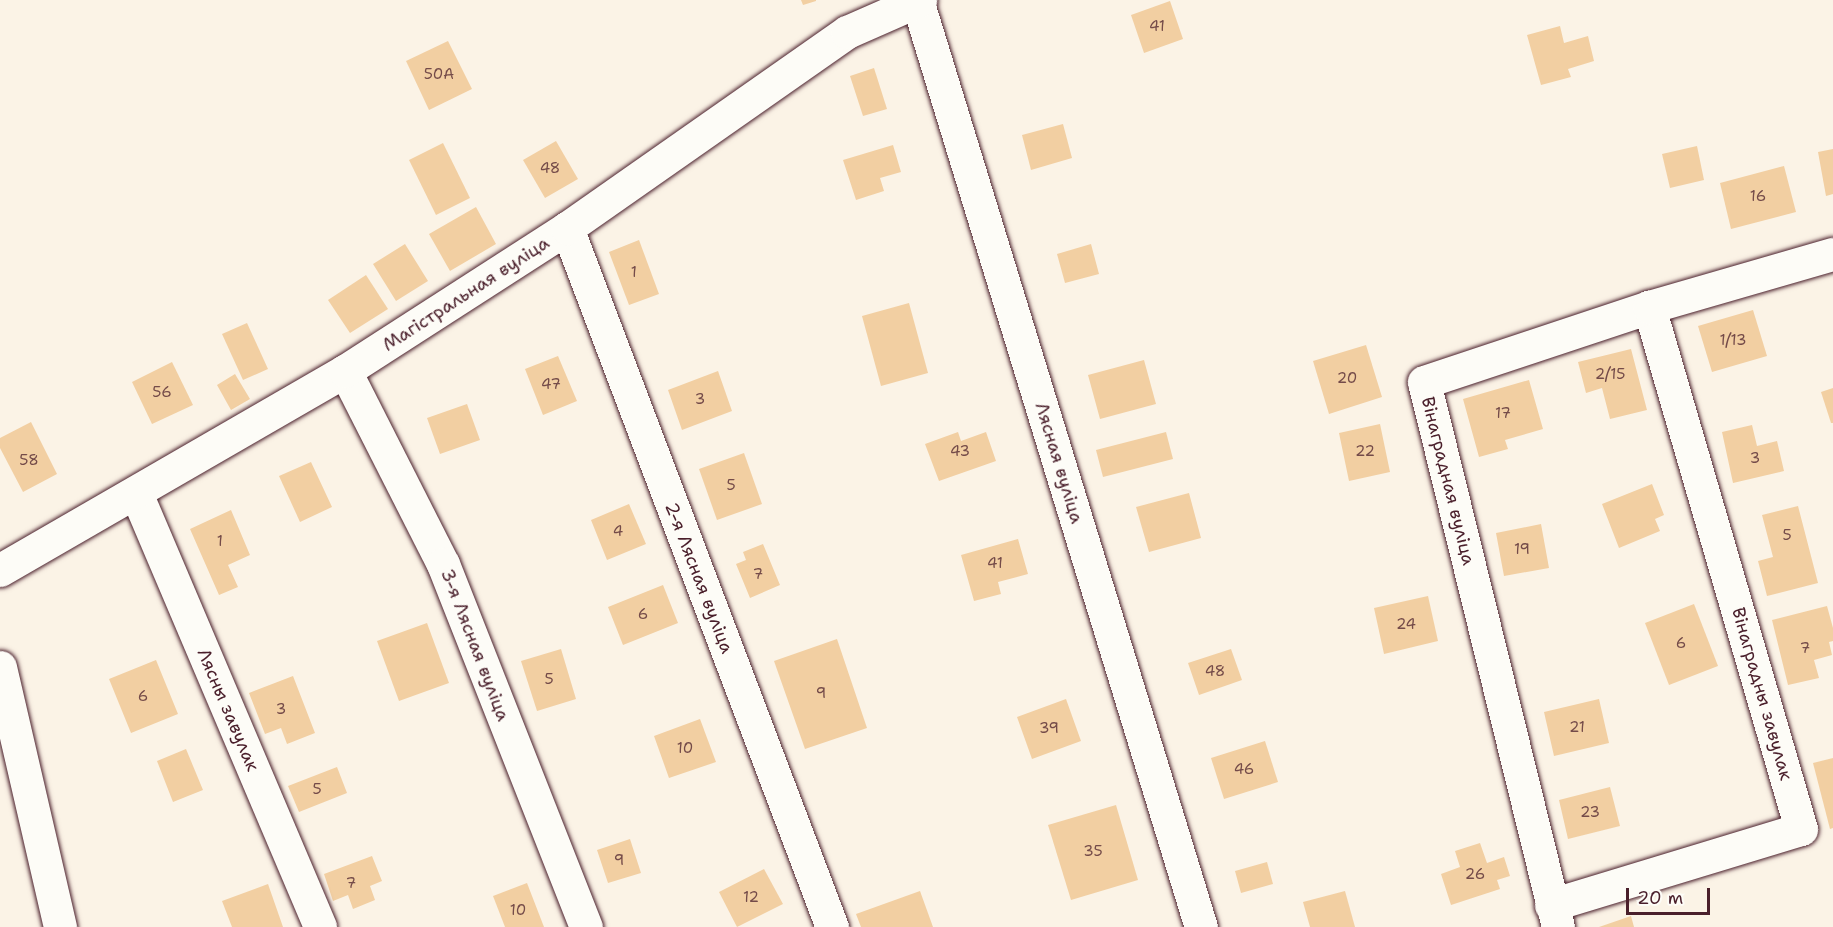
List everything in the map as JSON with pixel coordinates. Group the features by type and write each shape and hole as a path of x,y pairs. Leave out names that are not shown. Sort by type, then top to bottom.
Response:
{"street":[{"name":"Магістральная вуліца","path":"0,570 345,371 567,228 847,32 918,0"},
{"name":"Лясная вуліца","path":"918,0 1201,927"},
{"name":"2-я Лясная вуліца","path":"567,228 832,927"},
{"name":"Вінаградная вуліца","path":"1554,916 1424,382 1649,307 1833,254"},
{"name":"Вінаградны завулак","path":"1554,916 1801,829 1649,307"},
{"name":"3-я Лясная вуліца","path":"345,371 443,564 586,927"},
{"name":"Лясны завулак","path":"136,493 320,927"},
{"path":"0,667 60,927"}],"building":[{"path":"801,0 816,0 816,1 803,5"},
{"path":"1170,1 1183,39 1144,53 1131,15"},
{"path":"1560,26 1564,43 1588,36 1594,61 1568,69 1571,77 1541,85 1527,35"},
{"path":"448,41 472,89 429,110 406,61"},
{"path":"874,68 887,109 863,116 850,76"},
{"path":"1063,124 1072,158 1031,170 1022,135"},
{"path":"556,141 578,179 545,198 523,160"},
{"path":"443,143 470,198 436,215 409,160"},
{"path":"893,145 901,172 880,178 884,191 856,200 843,160"},
{"path":"1697,146 1704,180 1670,188 1662,154"},
{"path":"1833,149 1833,194 1826,196 1818,152"},
{"path":"1784,166 1796,212 1731,229 1720,183"},
{"path":"476,207 496,244 450,271 429,234"},
{"path":"639,240 659,294 629,305 609,252"},
{"path":"405,244 428,281 396,301 373,264"},
{"path":"1091,244 1099,274 1065,283 1057,254"},
{"path":"366,275 388,309 350,333 328,300"},
{"path":"909,303 928,373 881,386 862,316"},
{"path":"1753,310 1767,356 1712,372 1698,326"},
{"path":"247,323 268,369 243,380 222,334"},
{"path":"1366,345 1382,397 1329,414 1313,361"},
{"path":"1631,349 1647,410 1610,419 1602,388 1586,393 1578,362"},
{"path":"558,356 577,401 543,415 525,369"},
{"path":"1144,360 1156,404 1100,419 1088,375"},
{"path":"172,362 193,405 152,424 132,382"},
{"path":"718,371 732,411 682,430 668,390"},
{"path":"235,374 250,399 231,410 217,385"},
{"path":"1529,380 1543,429 1505,440 1508,449 1479,457 1463,399"},
{"path":"1833,388 1833,423 1831,423 1821,392"},
{"path":"467,404 480,440 440,454 427,418"},
{"path":"31,422 57,474 23,492 0,448 0,438"},
{"path":"1380,424 1390,472 1349,481 1339,433"},
{"path":"1752,425 1757,446 1777,441 1784,471 1733,483 1722,432"},
{"path":"958,432 961,441 986,432 996,461 939,481 925,444"},
{"path":"1166,432 1173,459 1103,477 1096,450"},
{"path":"744,453 762,504 717,520 699,469"},
{"path":"311,462 332,507 300,522 279,476"},
{"path":"1652,484 1664,515 1655,519 1660,531 1619,548 1602,504"},
{"path":"1189,493 1201,538 1149,552 1136,507"},
{"path":"629,504 646,544 607,560 591,520"},
{"path":"1798,506 1818,583 1767,596 1758,561 1773,557 1762,515"},
{"path":"231,510 250,555 228,565 238,587 219,595 190,529"},
{"path":"1541,524 1549,568 1504,576 1496,533"},
{"path":"1018,539 1028,574 998,582 1001,594 974,601 961,555"},
{"path":"763,544 780,585 750,598 736,564 746,560 743,552"},
{"path":"663,585 678,623 623,645 608,607"},
{"path":"1428,596 1438,641 1384,654 1374,608"},
{"path":"1694,604 1718,666 1669,685 1645,623"},
{"path":"1827,606 1833,628 1833,641 1829,642 1832,655 1814,660 1819,678 1788,685 1772,620"},
{"path":"427,623 449,683 399,701 377,641"},
{"path":"837,639 867,728 805,749 774,661"},
{"path":"561,649 576,699 537,711 521,661"},
{"path":"1231,649 1242,680 1199,695 1188,663"},
{"path":"156,660 178,714 131,733 109,679"},
{"path":"293,676 315,733 287,744 281,728 265,734 249,693"},
{"path":"1066,699 1081,741 1032,759 1017,717"},
{"path":"1599,699 1609,743 1554,756 1544,712"},
{"path":"700,719 716,762 669,778 654,736"},
{"path":"1265,741 1278,782 1224,799 1211,758"},
{"path":"186,749 203,790 173,802 157,761"},
{"path":"1833,758 1833,828 1830,829 1813,763"},
{"path":"337,767 347,793 299,812 288,786"},
{"path":"1610,787 1620,826 1568,839 1559,800"},
{"path":"1116,805 1138,880 1071,900 1048,825"},
{"path":"630,839 641,873 608,883 597,850"},
{"path":"1480,843 1487,863 1504,857 1510,876 1497,880 1500,889 1451,905 1441,874 1460,867 1455,851"},
{"path":"372,856 382,881 370,886 375,900 353,909 348,895 333,901 324,874"},
{"path":"1267,862 1273,884 1241,893 1235,871"},
{"path":"764,869 783,904 737,927 719,892"},
{"path":"527,883 544,927 505,927 493,896"},
{"path":"268,884 283,927 232,927 222,901"},
{"path":"920,891 933,927 861,927 856,914"},
{"path":"1345,891 1355,927 1310,927 1303,902"},
{"path":"1631,916 1634,927 1599,927"}]}
